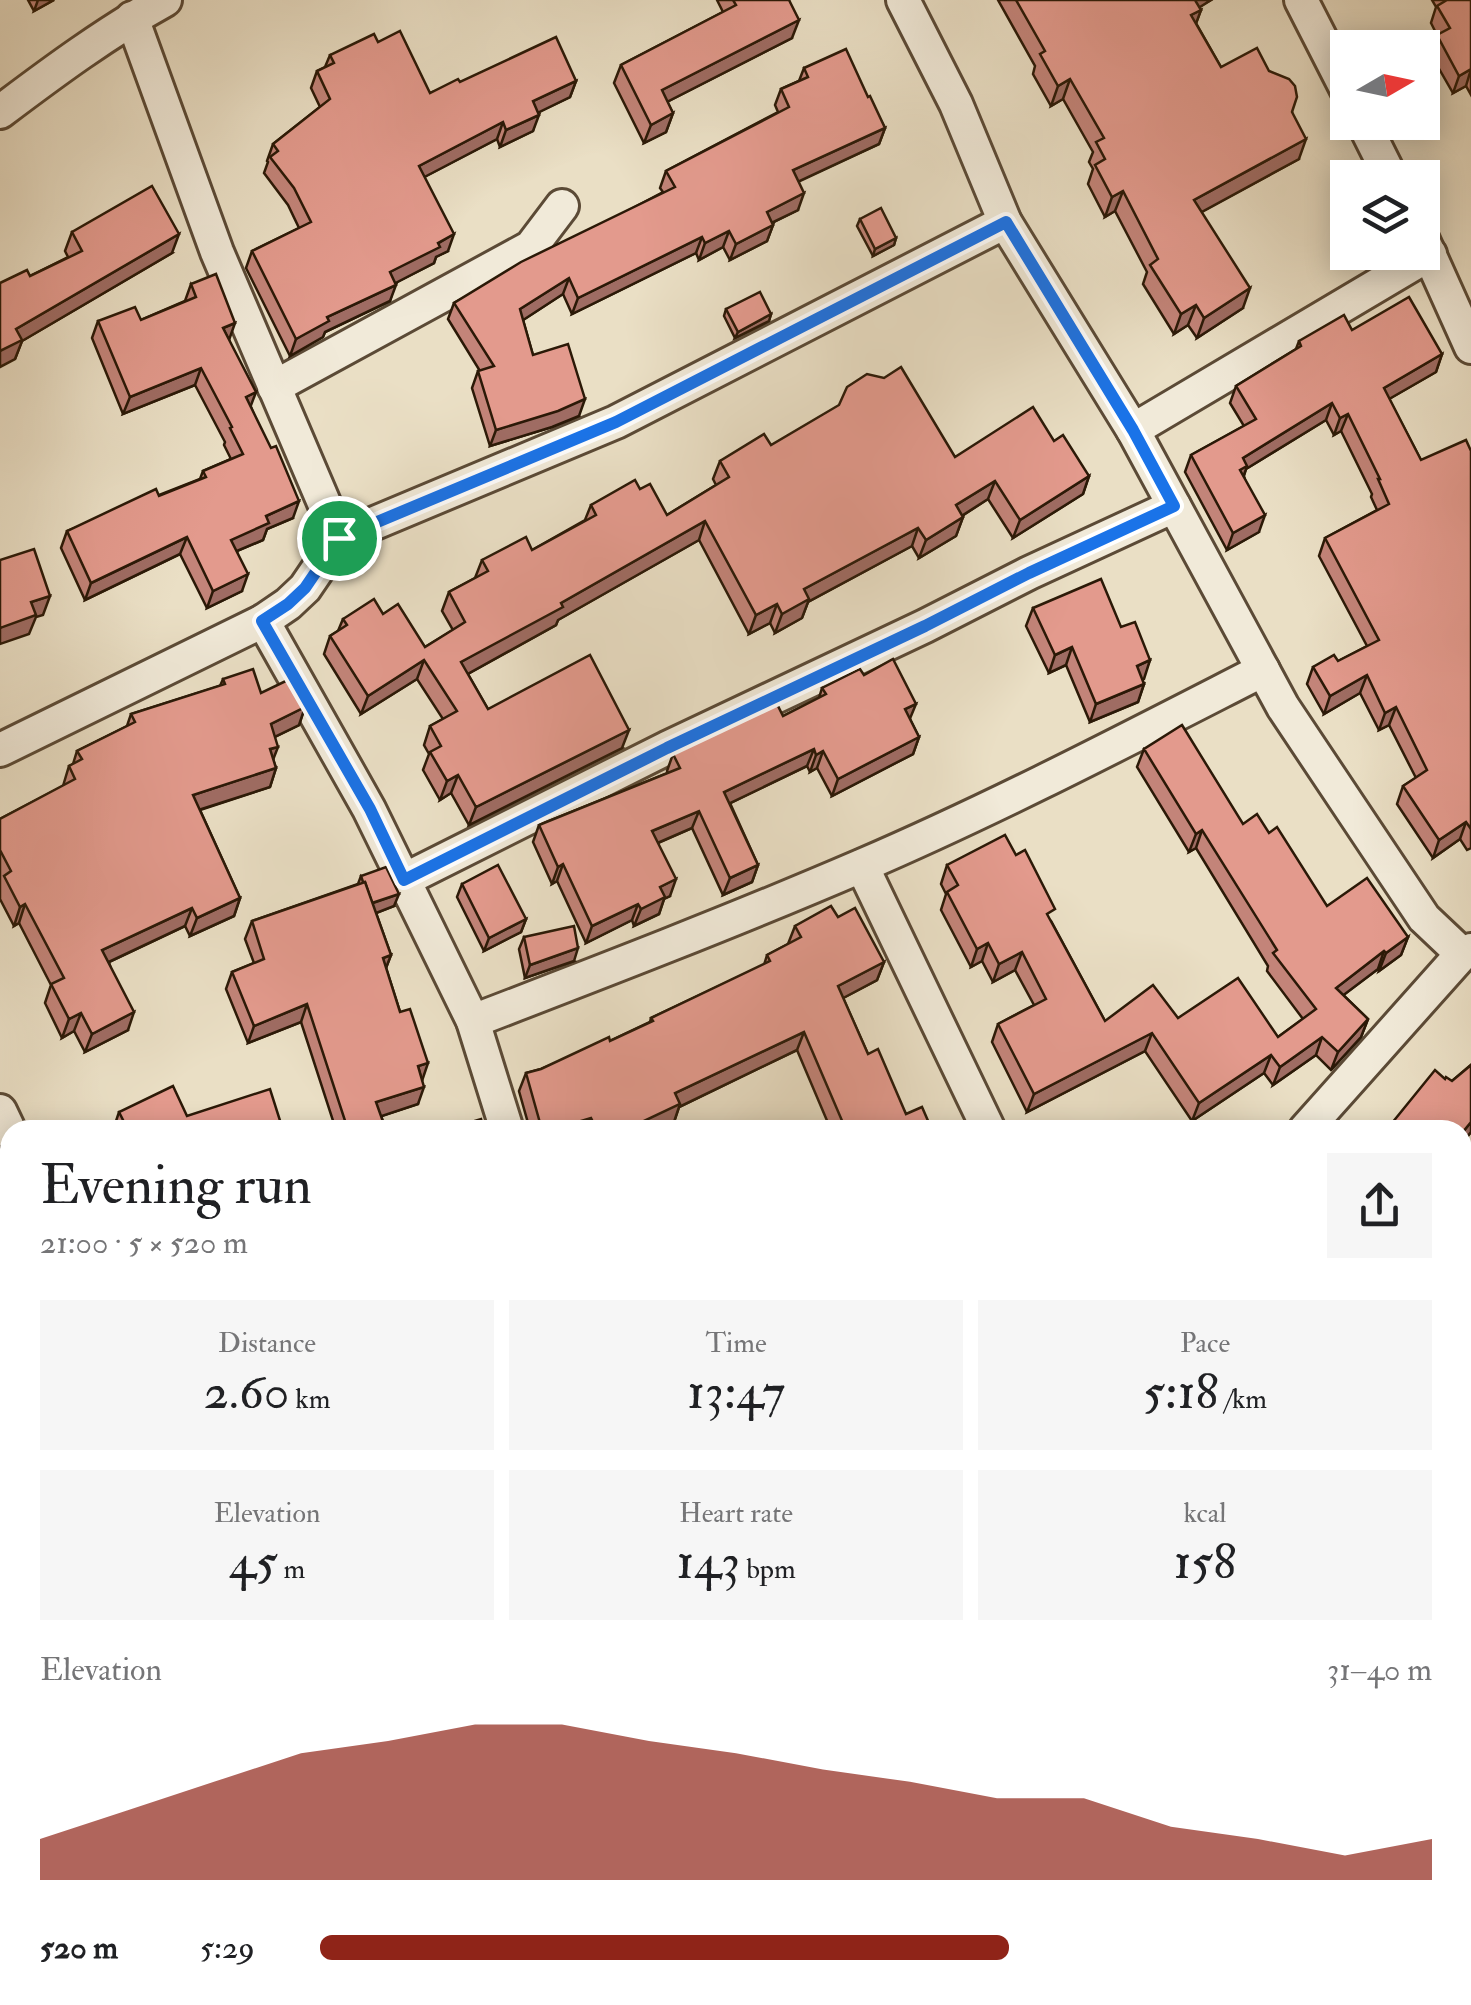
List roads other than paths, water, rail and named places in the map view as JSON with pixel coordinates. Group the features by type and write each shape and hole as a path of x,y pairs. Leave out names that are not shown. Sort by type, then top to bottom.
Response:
{"street":[{"path":"0,112 132,18 165,0"},
{"path":"903,0 956,104 1006,222 1133,430 1283,707 1424,918 1467,952 1315,1120"},
{"path":"1301,0 1330,57"},
{"path":"132,18 217,252 339,538"},
{"path":"274,387 532,247 562,206"},
{"path":"0,750 262,621 305,588 339,538 616,422 1006,222"},
{"path":"1133,430 1388,270"},
{"path":"1437,270 1471,347"},
{"path":"404,880 667,748 1174,506"},
{"path":"262,621 370,809 473,1021 504,1120"},
{"path":"473,1021 862,866 1088,760 1263,670"},
{"path":"862,866 983,1120"}]}
